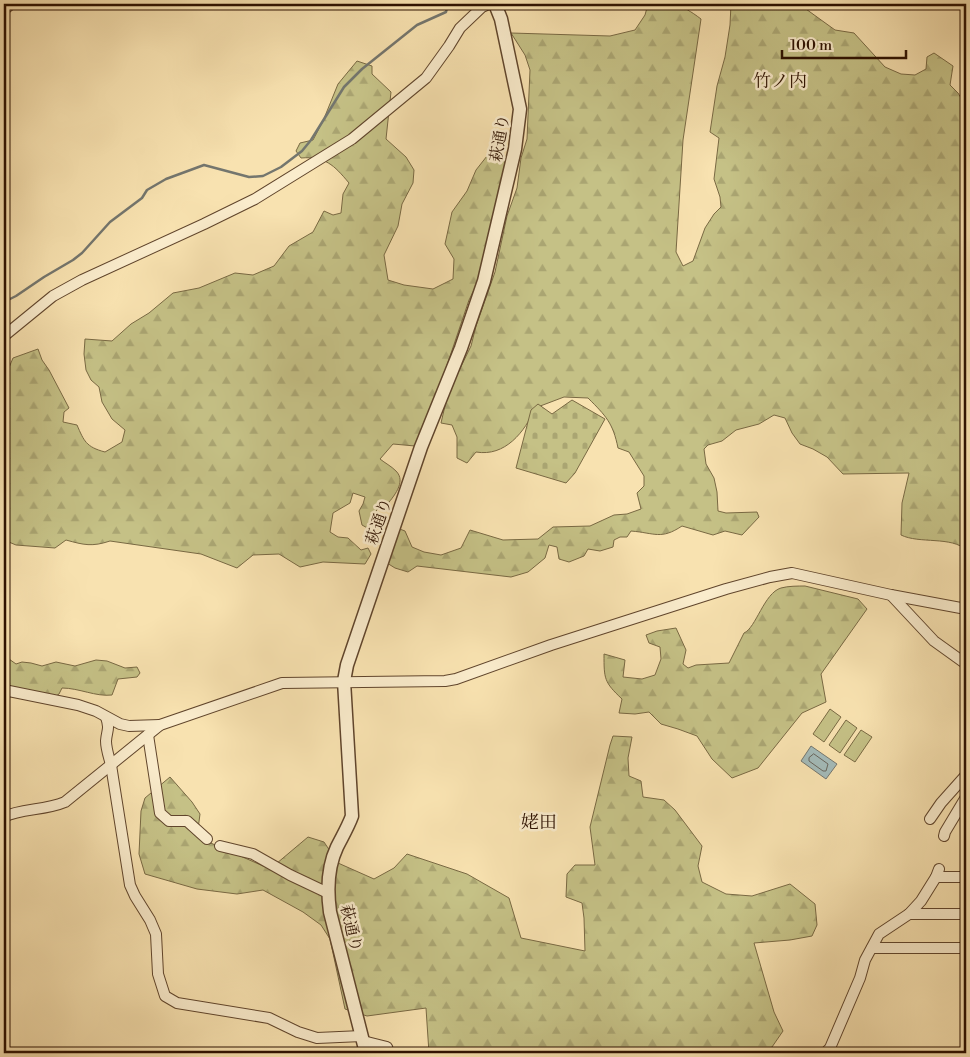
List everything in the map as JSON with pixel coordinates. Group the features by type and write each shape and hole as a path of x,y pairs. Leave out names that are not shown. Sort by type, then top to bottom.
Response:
{"street":[{"path":"4,10 11,4"},
{"path":"4,336 53,296 82,280 255,199 352,139 426,78 460,28 489,4"},
{"name":"萩通り","path":"364,1044 330,912 328,893 328,879 333,858 352,816 344,681 353,645 421,447 461,348 484,281 515,149 520,109 501,19 495,4"},
{"path":"4,690 96,710 120,724 129,726 160,725 282,683 445,681 464,677 551,646 726,589 792,573 966,609"},
{"path":"891,595 934,641 966,664"},
{"path":"106,717 109,729 106,741 107,753 111,765 130,885 134,896 150,920 156,934 158,974 165,996 177,1003 269,1018 298,1032 317,1038 387,1047 389,1053"},
{"path":"109,729 120,724"},
{"path":"4,817 52,807 65,802 160,725"},
{"path":"148,735 160,813 169,821 187,821 207,840"},
{"path":"930,819 941,803 966,775"},
{"path":"944,836 944,832 966,797"},
{"path":"220,846 253,854 290,875 328,893"},
{"path":"825,1053 830,1048 860,978 865,960 879,934 909,914 921,901 938,873 966,877"},
{"path":"909,914 966,914"},
{"path":"872,948 966,948"}],"green space":[{"path":"648,4 682,7 701,19 683,140 676,252 683,266 693,261 705,228 721,207 714,179 719,138 710,132 717,86 725,57 731,4 799,4 835,30 854,33 885,67 901,74 915,75 926,69 927,57 934,53 953,66 950,85 958,93 966,106 966,550 944,541 908,538 901,535 902,503 909,473 843,474 827,457 800,444 785,418 774,415 759,424 736,430 722,441 708,445 704,449 706,464 714,478 718,511 726,513 757,512 759,517 742,535 725,531 713,535 682,526 663,534 631,531 627,537 620,537 614,540 613,547 600,551 588,549 584,556 569,562 559,559 557,547 549,545 545,558 528,572 511,577 417,566 408,572 387,563 397,528 405,531 412,547 424,552 441,555 461,548 470,530 503,540 538,539 553,527 590,526 614,515 627,514 641,509 637,493 644,486 644,476 629,452 618,448 614,432 608,420 588,398 564,397 535,408 526,426 513,441 496,451 476,452 467,463 457,458 457,437 452,425 441,423 448,393 471,346 495,272 507,216 517,188 521,158 527,139 530,70 525,55 511,33 610,36 635,30 645,15"},
{"path":"357,61 372,66 372,74 391,92 386,139 406,157 414,170 413,183 402,204 398,226 384,255 388,280 404,285 433,289 453,279 454,259 445,244 452,212 467,191 476,170 487,156 505,161 503,180 479,280 469,300 443,377 415,446 393,444 380,459 399,475 400,485 386,506 379,504 376,512 378,526 371,530 362,525 359,511 365,497 353,493 350,503 333,513 330,532 338,537 348,538 361,550 368,548 371,554 365,564 323,562 300,567 279,554 253,555 237,568 201,554 110,541 88,545 66,540 55,548 16,545 4,540 4,373 8,370 13,358 38,349 42,360 69,408 64,412 63,422 77,425 86,443 105,452 122,442 125,430 112,419 102,402 99,387 91,380 86,370 85,339 112,341 131,324 149,313 173,293 199,288 235,273 253,275 274,266 289,246 313,232 324,211 333,215 341,213 343,194 349,183 339,171 328,163 323,160 301,158 296,151 300,143 313,140 338,84"},
{"path":"572,400 605,419 575,473 566,483 516,468 531,410 538,404 552,414"},
{"path":"805,586 858,599 867,609 821,674 826,702 802,713 758,768 732,778 712,759 697,736 661,724 649,712 635,714 619,713 622,699 606,680 604,654 625,660 623,677 642,679 655,675 661,659 660,647 649,643 646,635 676,628 686,650 683,664 688,668 696,665 729,663 744,633 752,625 770,596 781,588"},
{"path":"9,659 16,664 22,662 42,666 56,662 75,666 96,660 107,661 125,668 137,667 140,673 137,677 118,679 112,695 100,695 62,688 56,696 4,687 4,660"},
{"path":"830,709 841,717 824,742 813,734"},
{"path":"846,720 857,728 840,753 829,745"},
{"path":"861,730 872,737 855,762 844,755"},
{"path":"613,736 632,737 628,758 629,776 641,781 643,797 664,800 675,810 702,846 698,866 702,882 726,894 752,896 790,884 815,904 817,925 812,936 754,943 774,1012 783,1031 772,1047 763,1053 429,1053 426,1008 367,1016 345,1009 330,939 321,925 303,912 263,890 237,894 197,889 145,874 139,854 141,811 145,798 170,777 200,814 197,837 270,869 308,837 324,842 338,863 374,879 394,868 407,854 467,874 509,898 521,938 585,951 582,903 566,897 567,874 575,865 595,865 590,827"}],"water":[{"path":"811,746 837,764 826,779 801,761"}],"waterway":[{"path":"4,302 73,260 82,253 110,222 142,198 147,190 166,179 204,165 249,177 263,176 281,167 302,151 344,87 362,69 417,25 446,12 448,4"}],"district":[{"name":"竹ノ内","path":"780,81"},
{"name":"姥田","path":"539,822"}]}
